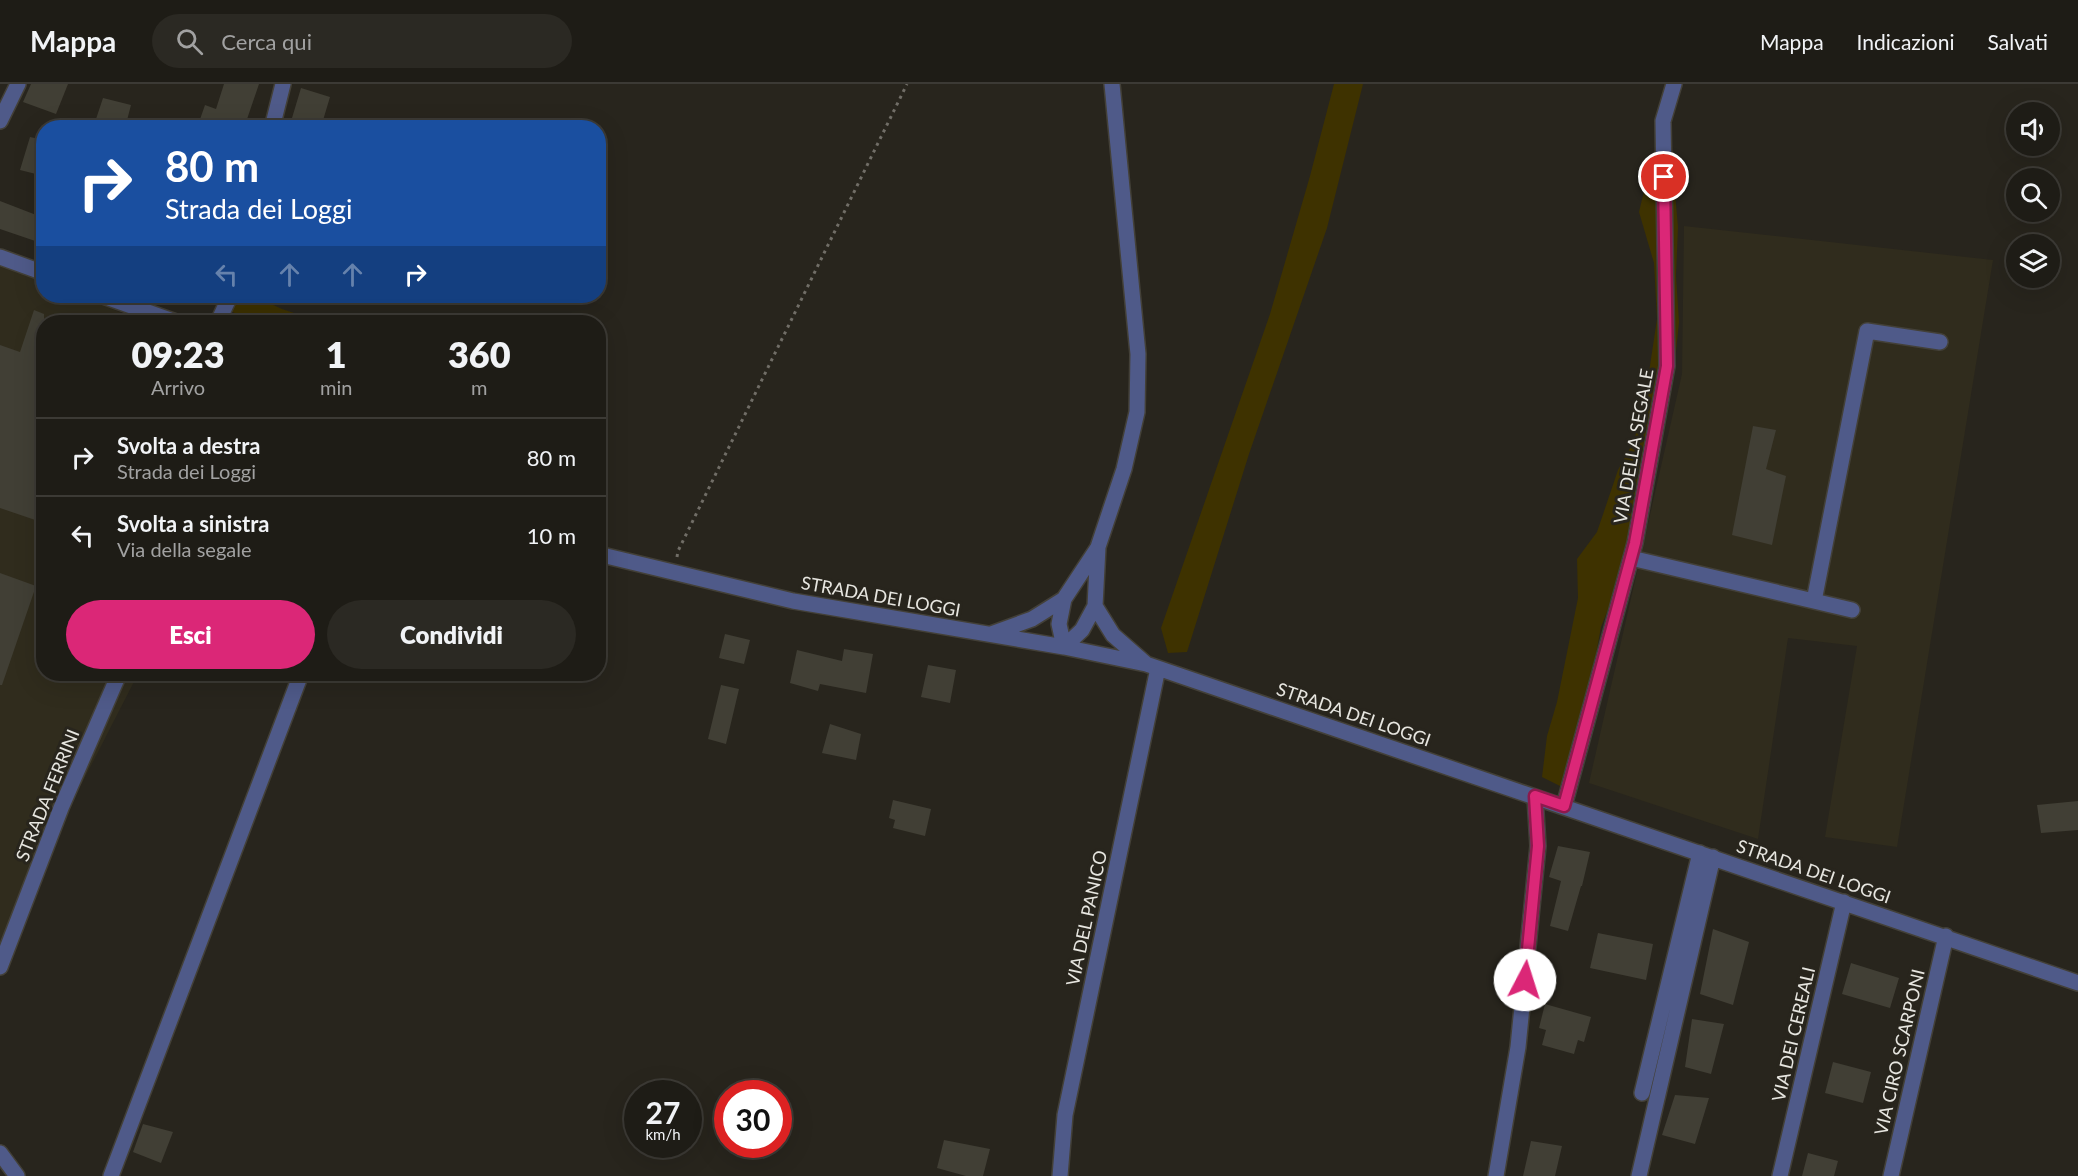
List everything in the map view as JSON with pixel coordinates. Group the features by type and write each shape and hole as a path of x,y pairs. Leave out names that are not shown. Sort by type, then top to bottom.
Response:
{"street":[{"path":"0,121 18,84"},
{"path":"274,120 283,84"},
{"path":"1098,547 1095,606 1083,630 1064,647 1059,624 1064,599 1098,547 1124,469 1137,412 1138,354 1112,84"},
{"name":"VIA DELLA SEGALE","path":"1564,806 1631,558 1667,366 1663,121 1674,84"},
{"path":"0,257 36,270"},
{"path":"123,303 156,315"},
{"path":"1814,601 1867,331 1940,342"},
{"name":"STRADA DEI LOGGI","path":"606,556 793,601 1064,647 1152,666 2078,983"},
{"path":"1631,558 1852,610"},
{"path":"990,635 1032,619 1064,599"},
{"path":"1095,606 1113,634 1152,666"},
{"name":"VIA DEL PANICO","path":"1060,1176 1065,1115 1152,666"},
{"name":"STRADA FERRINI","path":"0,967 3,951 116,681"},
{"path":"111,1176 298,681"},
{"path":"1496,1176 1518,1047 1538,846 1535,796"},
{"path":"1642,1093 1707,855"},
{"path":"1639,1176 1707,855"},
{"name":"VIA DEI CEREALI","path":"1780,1176 1844,902"},
{"name":"VIA CIRO SCARPONI","path":"1891,1176 1946,936"},
{"path":"0,1153 17,1176"}],"path":[{"path":"674,572 678,551 907,84"}],"shaded area":[{"path":"1334,84 1363,84 1327,228 1249,454 1187,652 1168,653 1161,628 1270,314"},
{"path":"1669,181 1675,193 1678,227 1676,276 1679,322 1673,381 1657,463 1635,517 1617,587 1601,627 1582,730 1562,787 1542,777 1547,736 1557,702 1578,598 1577,559 1597,532 1618,470 1634,441 1646,392 1657,319 1654,263 1639,212 1644,191"},
{"path":"1684,226 1993,260 1897,847 1825,837 1857,646 1788,638 1758,839 1589,783 1682,374"},
{"path":"0,263 36,278 36,303 97,303 127,315 36,315 36,681 134,681 0,943"},
{"path":"234,303 269,303 300,315 238,315 231,311"}],"building":[{"path":"31,84 68,84 56,114 23,102"},
{"path":"224,84 259,84 247,120 200,120 205,105 216,109"},
{"path":"301,88 330,97 323,120 292,118"},
{"path":"103,98 131,105 127,120 96,120"},
{"path":"30,137 36,138 36,174 20,170"},
{"path":"0,201 36,215 36,241 0,229"},
{"path":"34,310 44,314 36,315 36,520 0,508 0,345 20,352"},
{"path":"1753,426 1776,430 1766,469 1786,476 1772,545 1732,535"},
{"path":"0,573 36,586 2,685 0,685"},
{"path":"725,634 750,640 744,664 719,658"},
{"path":"844,649 873,654 866,693 820,684 818,691 790,683 797,650 842,661"},
{"path":"928,665 956,670 950,703 921,697"},
{"path":"721,685 739,689 726,744 708,739"},
{"path":"830,724 861,734 856,760 822,753"},
{"path":"893,800 931,809 925,836 893,828 895,820 889,818"},
{"path":"2078,801 2078,830 2041,833 2037,805"},
{"path":"1558,846 1590,852 1568,931 1550,926 1561,881 1549,877"},
{"path":"1713,929 1749,942 1733,1005 1700,994"},
{"path":"1598,933 1653,944 1646,980 1590,968"},
{"path":"1851,963 1899,978 1890,1008 1842,994"},
{"path":"1545,1004 1591,1017 1584,1042 1578,1040 1574,1054 1542,1045 1546,1030 1539,1028"},
{"path":"1692,1019 1724,1024 1711,1074 1685,1067"},
{"path":"1833,1062 1871,1072 1863,1103 1825,1093"},
{"path":"1675,1095 1709,1098 1695,1144 1662,1135"},
{"path":"143,1124 173,1132 161,1163 133,1152"},
{"path":"944,1140 990,1149 983,1176 966,1176 937,1168"},
{"path":"1531,1141 1562,1146 1555,1176 1523,1176"},
{"path":"1808,1153 1838,1161 1834,1176 1802,1176"}],"route":[{"path":"1525,980 1538,846 1535,796 1564,806 1635,543 1667,366 1664,177"}]}
